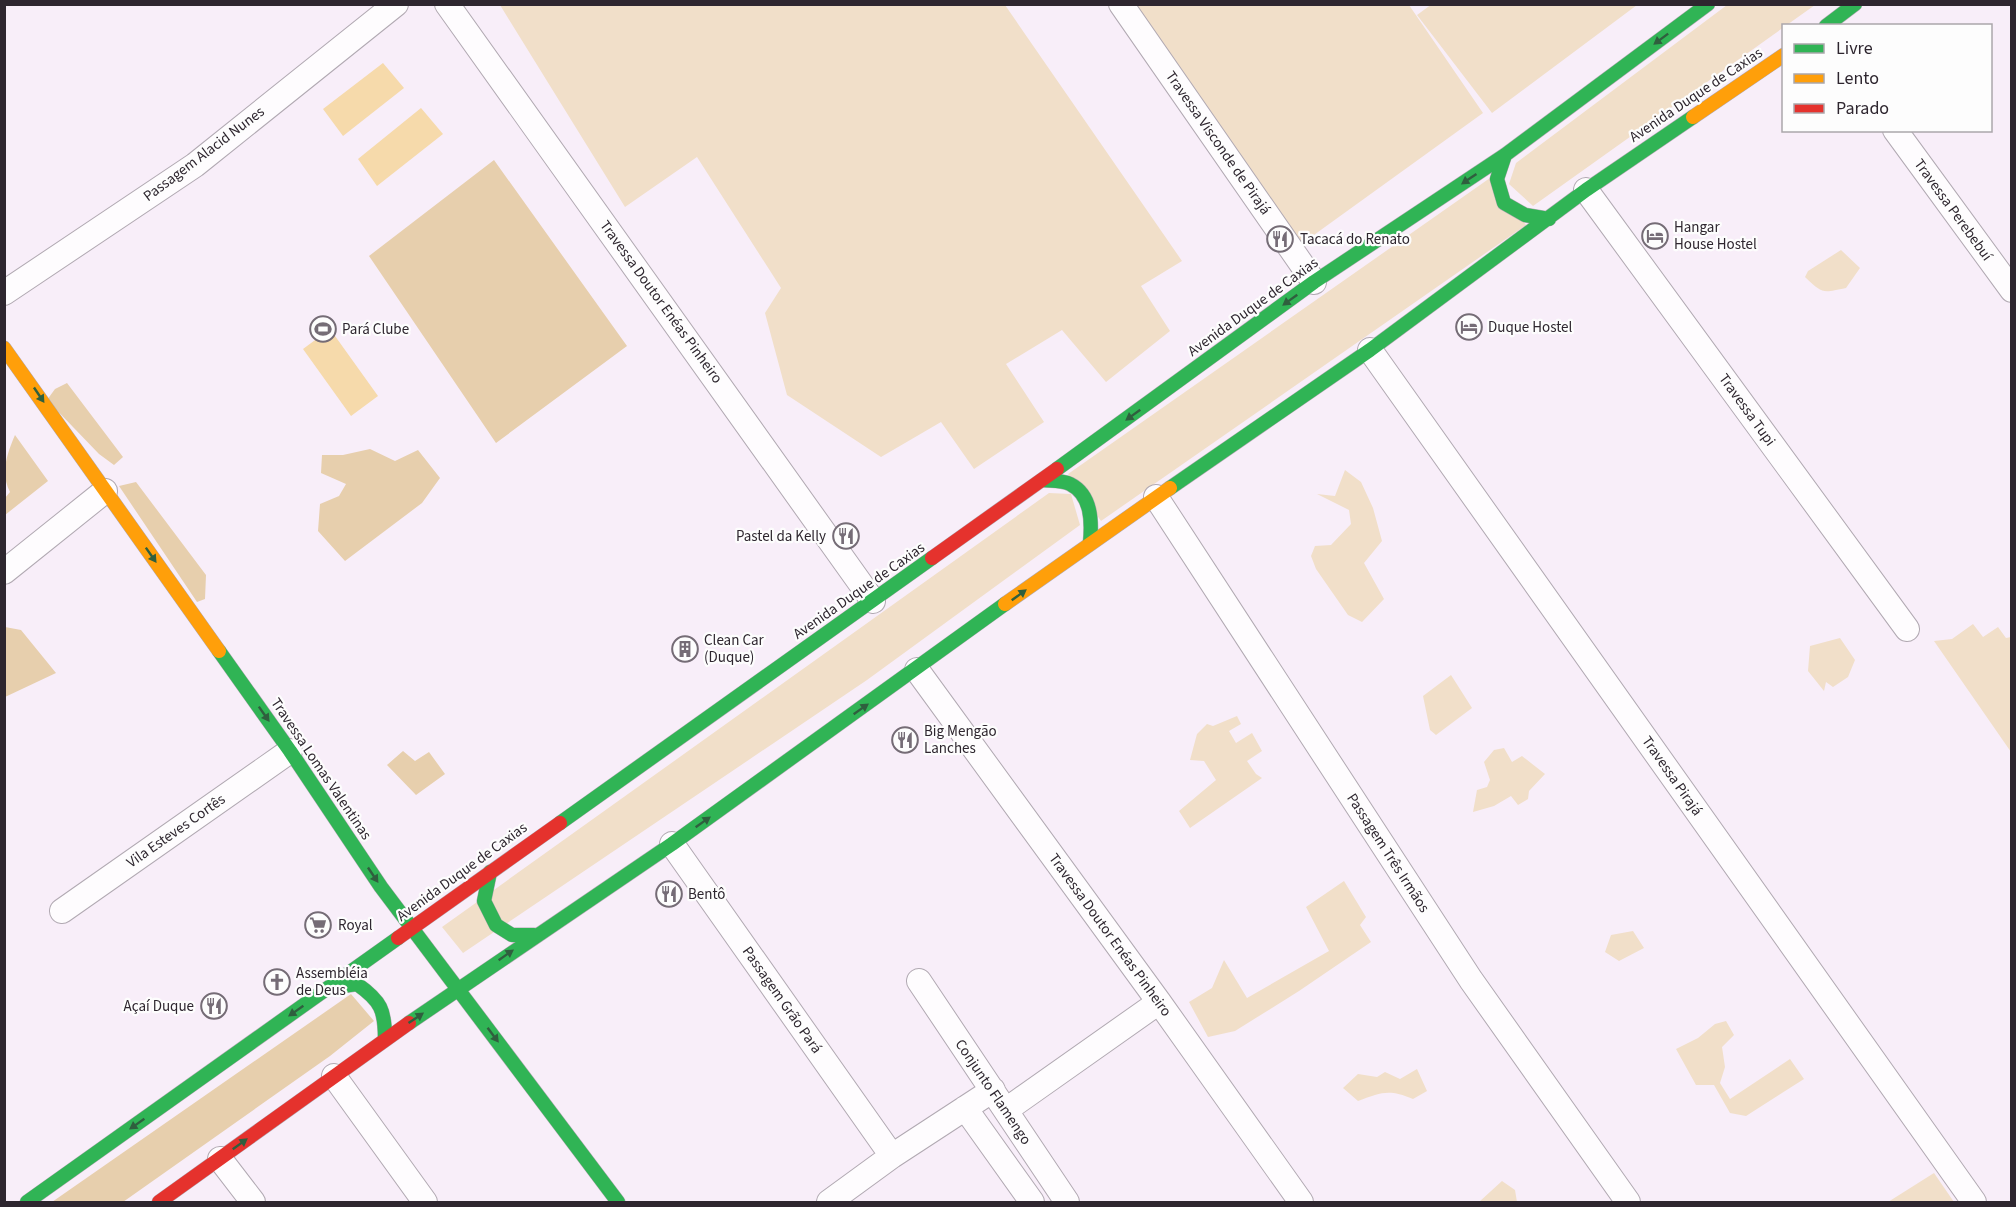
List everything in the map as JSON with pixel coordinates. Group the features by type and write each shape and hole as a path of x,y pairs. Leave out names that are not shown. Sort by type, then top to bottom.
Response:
{"main road":[{"name":"Avenida Duque de Caxias","path":"27,1203 873,601 1314,282 1505,155 1708,4"},
{"path":"1829,24 1855,4"},
{"name":"Avenida Duque de Caxias","path":"159,1203 385,1039 534,935 672,844 917,670 1090,543 1370,350 1586,190 1782,56"},
{"path":"1505,155 1497,179 1504,202 1525,216 1549,219"},
{"name":"Travessa Lomas Valentinas","path":"4,348 290,751 381,887 618,1203"},
{"path":"1042,480 1070,484 1084,495 1092,519 1090,543"},
{"path":"490,872 484,902 496,925 512,935 534,935"},
{"path":"329,988 357,984 375,996 385,1016 385,1039"}],"street":[{"name":"Passagem Alacid Nunes","path":"4,292 195,165 396,4"},
{"name":"Travessa Doutor Enéas Pinheiro","path":"447,4 873,601"},
{"name":"Travessa Visconde de Pirajá","path":"1121,4 1314,282"},
{"name":"Travessa Perebebuí","path":"1896,132 2012,290"},
{"name":"Travessa Tupi","path":"1586,190 1907,629"},
{"name":"Travessa Pirajá","path":"1370,350 1974,1203"},
{"path":"4,572 105,491"},
{"name":"Passagem Três Irmãos","path":"1156,497 1471,980 1628,1203"},
{"name":"Travessa Doutor Enéas Pinheiro","path":"917,670 1159,1002 1301,1203"},
{"name":"Vila Esteves Cortês","path":"62,911 290,751"},
{"name":"Passagem Grão Pará","path":"672,844 892,1156"},
{"name":"Conjunto Flamengo","path":"919,981 1067,1203"},
{"path":"1006,1110 1159,1002"},
{"path":"333,1077 425,1203"},
{"path":"829,1203 892,1156 993,1090"},
{"path":"965,1108 1032,1203"},
{"path":"220,1159 253,1203"}],"shaded area":[{"path":"1432,4 1637,5 1492,113 1417,15"},
{"path":"500,5 1005,5 1182,261 1141,286 1170,331 1106,382 1062,330 1006,364 1044,422 974,469 941,422 881,457 787,395 765,313 781,288 697,157 625,207"},
{"path":"1131,5 1409,5 1483,113 1300,245"},
{"path":"1727,5 1815,5 1788,24 1782,24 1782,29 1533,206 1509,184 1516,163"},
{"path":"383,63 404,88 343,136 323,109"},
{"path":"421,108 443,134 377,186 358,159"},
{"path":"494,160 627,346 496,443 369,256"},
{"path":"1490,178 1526,225 1101,521 1068,474"},
{"path":"1841,250 1860,268 1846,288 1823,291 1805,277 1808,271"},
{"path":"330,329 378,396 351,416 303,349"},
{"path":"67,383 123,457 114,465 99,454 47,400 55,389"},
{"path":"15,435 48,481 5,515 5,498 10,492 5,471 9,449"},
{"path":"370,449 395,461 418,450 440,478 422,503 345,561 318,531 320,504 339,496 346,484 321,473 322,455 343,455"},
{"path":"1345,470 1361,482 1373,508 1382,541 1364,563 1384,599 1362,622 1348,615 1316,569 1311,556 1315,546 1331,545 1351,524 1349,510 1317,494 1335,496"},
{"path":"136,482 206,575 205,599 197,602 119,486"},
{"path":"1049,493 1071,494 1080,525 867,680 463,953 442,927"},
{"path":"1973,624 1983,637 1998,627 2006,638 2011,637 2011,752 1934,641 1952,639"},
{"path":"5,627 21,630 56,673 5,697"},
{"path":"1840,638 1855,660 1848,677 1833,687 1826,682 1824,691 1808,671 1810,646"},
{"path":"1451,675 1472,708 1436,735 1430,730 1423,696"},
{"path":"1237,716 1241,724 1229,731 1236,743 1252,733 1262,751 1247,761 1256,774 1262,778 1190,828 1179,811 1216,780 1204,761 1190,760 1197,734 1207,724 1213,726"},
{"path":"1504,748 1512,762 1522,756 1545,774 1529,791 1528,799 1518,805 1511,796 1494,806 1473,812 1477,790 1487,787 1490,780 1484,762 1494,750"},
{"path":"403,751 415,761 429,752 445,774 416,795 387,765"},
{"path":"1344,881 1366,917 1360,925 1371,942 1235,1031 1208,1037 1189,1002 1212,988 1224,960 1247,998 1329,951 1306,907"},
{"path":"1633,931 1644,948 1619,961 1605,952 1611,935"},
{"path":"351,994 374,1021 330,1056 123,1202 52,1202"},
{"path":"1726,1021 1734,1035 1722,1047 1725,1067 1720,1083 1730,1099 1790,1059 1804,1079 1746,1116 1730,1113 1714,1085 1696,1085 1676,1049 1698,1038 1715,1024"},
{"path":"1417,1069 1427,1091 1413,1099 1386,1093 1358,1101 1343,1088 1358,1074 1377,1077 1385,1072 1400,1079"},
{"path":"1934,1173 1954,1202 1888,1202"},
{"path":"1502,1181 1515,1190 1517,1202 1479,1202"}],"traffic: fast":[{"path":"1057,469 1314,282 1505,155 1708,4"},
{"path":"1829,24 1855,4"},
{"path":"1170,488 1370,350 1586,190 1693,117"},
{"path":"1505,155 1497,179 1504,203 1525,215 1549,219"},
{"path":"1042,480 1070,484 1083,495 1089,510 1090,543"},
{"path":"560,823 932,558"},
{"path":"409,1023 672,844 1005,604"},
{"path":"219,651 290,751 381,887 618,1202"},
{"path":"490,872 484,901 496,925 512,935 534,935"},
{"path":"27,1202 398,938"},
{"path":"329,988 357,984 372,996 382,1013 385,1039"}],"traffic: slow":[{"path":"1693,117 1782,56"},
{"path":"4,348 219,651"},
{"path":"1005,604 1170,488"}],"traffic: jam":[{"path":"932,558 1057,469"},
{"path":"398,938 560,823"},
{"path":"159,1202 409,1023"}],"place":[{"name":"Hangar House Hostel","path":"1655,236"},
{"name":"Tacacá do Renato","path":"1280,239"},
{"name":"Duque Hostel","path":"1469,327"},
{"name":"Pará Clube","path":"323,329"},
{"name":"Pastel da Kelly","path":"846,536"},
{"name":"Clean Car (Duque)","path":"685,649"},
{"name":"Big Mengão Lanches","path":"905,740"},
{"name":"Bentô","path":"669,894"},
{"name":"Royal","path":"318,925"},
{"name":"Assembléia de Deus","path":"277,982"},
{"name":"Açaí Duque","path":"214,1006"}]}
